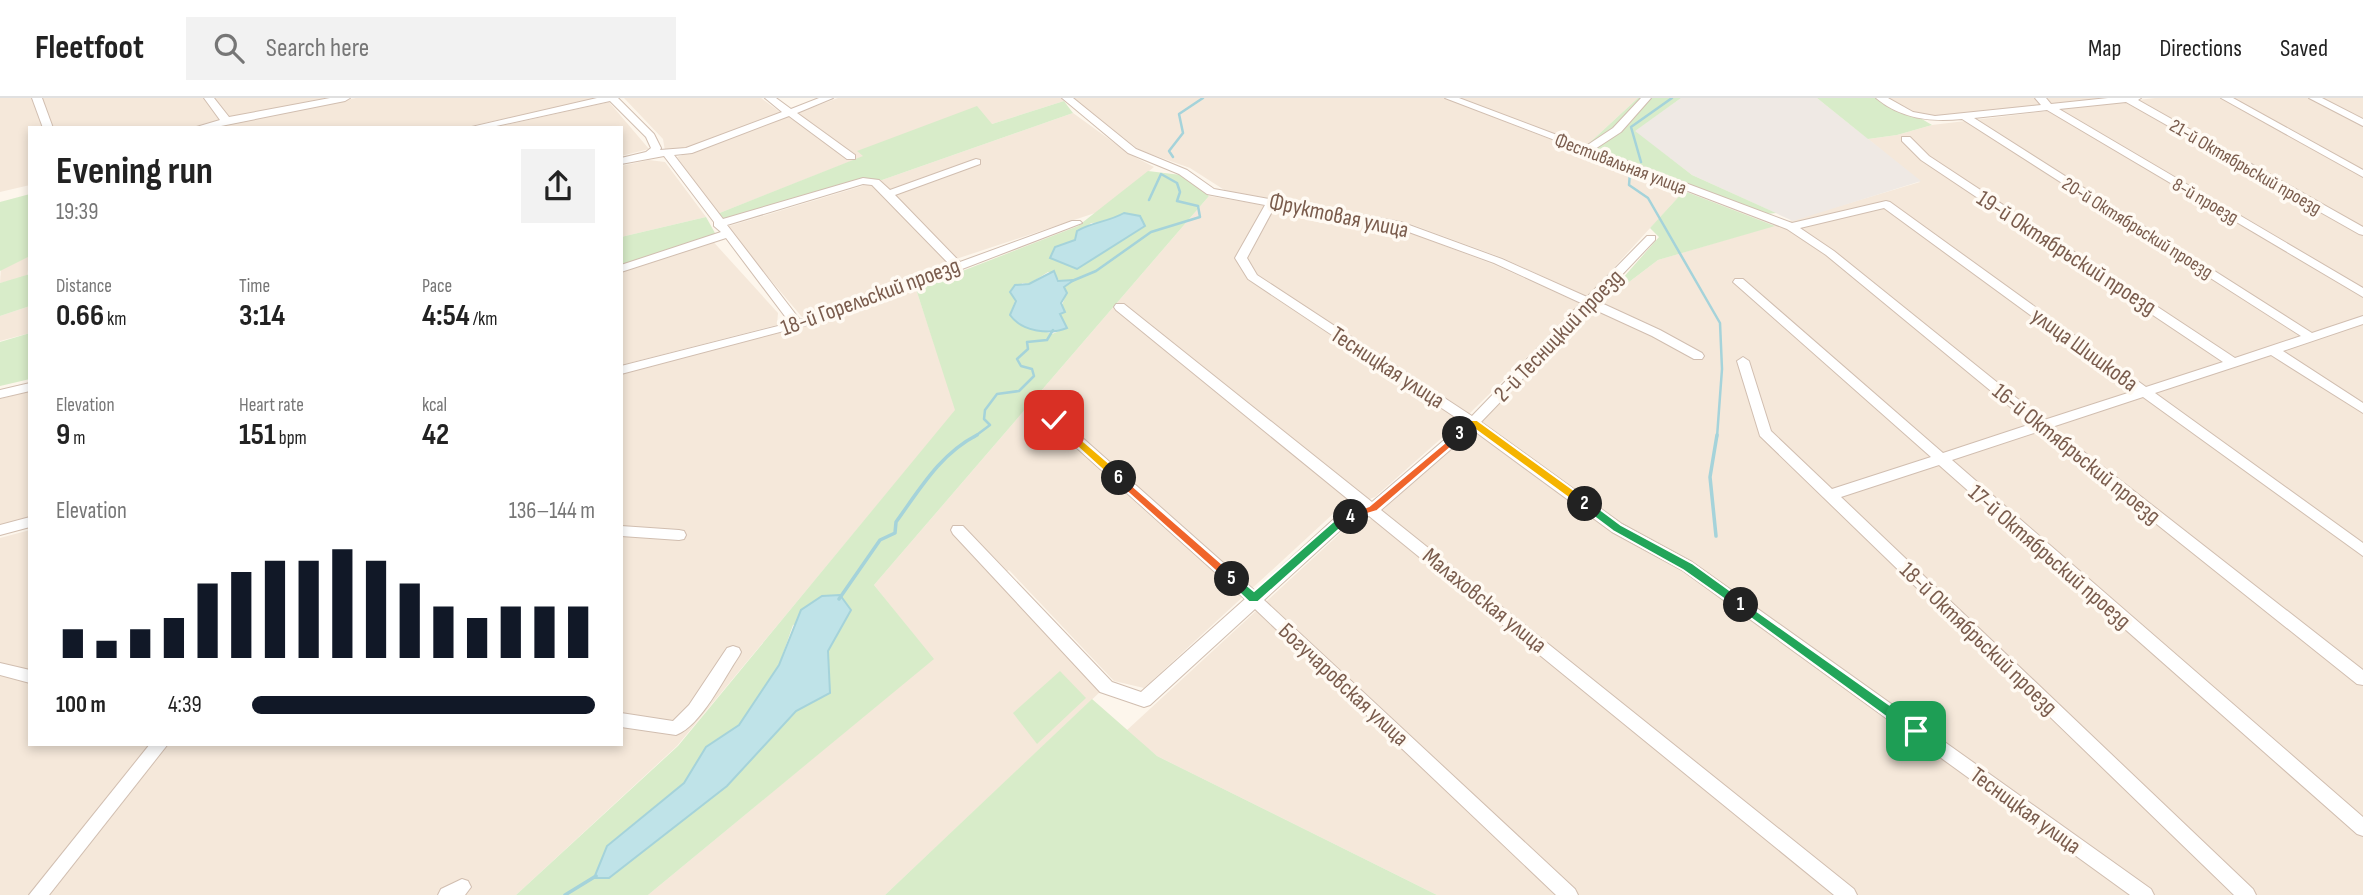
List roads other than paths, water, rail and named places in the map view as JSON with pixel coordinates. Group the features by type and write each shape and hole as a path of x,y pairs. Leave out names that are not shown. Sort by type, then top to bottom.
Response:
{"street":[{"path":"37,98 47,126"},
{"path":"209,98 226,121"},
{"path":"206,126 345,98"},
{"path":"481,126 612,98 650,136 656,148 650,155"},
{"path":"770,98 851,157"},
{"path":"623,162 650,155 688,151 828,98"},
{"name":"Фруктовая улица","path":"1067,98 1132,151 1183,172 1211,192 1273,200 1397,224 1498,261 1698,356"},
{"name":"Фестивальная улица","path":"1450,98 1791,227"},
{"path":"1586,150 1617,130 1646,98"},
{"path":"1881,98 1910,114 1935,119 2132,99"},
{"name":"8-й проезд","path":"2040,98 2050,108 2363,293"},
{"path":"2226,98 2363,174"},
{"path":"2314,98 2363,122"},
{"name":"21-й Октябрьский проезд","path":"2132,99 2363,232"},
{"name":"20-й Октябрьский проезд","path":"1964,116 2312,338"},
{"name":"19-й Октябрьский проезд","path":"1906,139 1925,159 2231,361"},
{"path":"668,155 718,224 797,324"},
{"path":"888,194 976,162"},
{"path":"718,224 863,181 875,182 957,265"},
{"name":"Тесницкая улица","path":"1273,200 1241,258 1252,276 1473,423 1617,528 1687,566 2145,895"},
{"name":"улица Шишкова","path":"1791,227 1886,204 2363,551"},
{"name":"18-й Горельский проезд","path":"623,369 797,324 861,304 957,265 1076,223"},
{"name":"16-й Октябрьский проезд","path":"1791,227 1830,253 2042,426 2363,679"},
{"path":"623,269 726,234"},
{"name":"2-й Тесницкий проезд","path":"958,530 1106,687 1144,700 1340,522 1373,509 1473,423 1651,238"},
{"name":"17-й Октябрьский проезд","path":"1739,282 1939,460 2363,828"},
{"name":"Малаховская улица","path":"1120,307 1848,895"},
{"path":"1831,495 2231,361 2363,320"},
{"path":"2273,350 2363,409"},
{"name":"18-й Октябрьский проезд","path":"1743,361 1765,433 2247,895"},
{"path":"0,394 28,387"},
{"name":"Богучаровская улица","path":"1054,420 1254,598 1569,895"},
{"path":"0,530 28,523"},
{"path":"623,531 679,535"},
{"path":"623,720 676,728 695,710 733,652"},
{"path":"0,669 28,676"},
{"path":"38,895 158,746"}],"water":[{"path":"1124,213 1140,216 1145,226 1077,269 1050,258 1055,247 1075,240 1077,231"},
{"path":"1054,271 1058,281 1074,280 1064,287 1067,293 1061,303 1065,312 1060,314 1067,328 1037,330 1015,321 1010,315 1016,301 1010,292 1015,285 1029,284"},
{"path":"840,595 851,610 828,651 830,693 796,711 727,786 609,878 594,878 607,846 684,783 706,747 739,725 779,665 801,610 822,596"}],"waterway":[{"path":"1173,157 1169,151 1183,133 1179,114 1203,98"},
{"path":"1641,162 1631,127 1672,98"},
{"path":"1630,173 1629,185 1648,198 1720,323 1722,369 1717,437"},
{"path":"1072,281 1096,271 1151,232 1200,217 1198,206 1177,201 1180,192 1177,183 1161,174 1149,200"},
{"path":"975,436 990,425 984,419 985,410 997,394 1019,391 1034,376 1032,369 1021,366 1017,359 1028,349 1027,342 1047,340 1053,330"},
{"path":"1716,536 1710,477 1717,435"},
{"path":"839,599 880,540 895,533 896,522 941,462 975,436"},
{"path":"565,895 596,876"}]}
